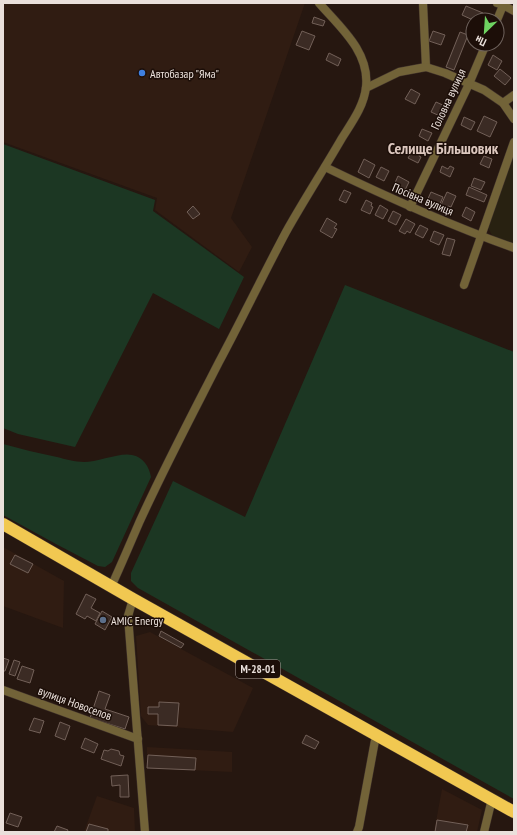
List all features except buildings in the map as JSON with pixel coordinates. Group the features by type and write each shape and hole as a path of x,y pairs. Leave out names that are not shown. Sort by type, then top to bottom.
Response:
{"highway":[{"name":"М-28-01","path":"3,524 111,587 514,812"}],"street":[{"path":"424,3 426,67"},
{"path":"501,4 514,11"},
{"path":"111,587 139,523 267,269 306,197 358,111 364,98 367,74 360,52 324,5"},
{"name":"Головна вулиця","path":"410,207 469,84 483,52"},
{"path":"366,88 399,72 426,67 484,90 503,103 514,119"},
{"path":"503,103 514,95"},
{"path":"464,285 514,142"},
{"name":"Посівна вулиця","path":"325,167 410,207 514,248"},
{"path":"133,599 128,616 145,832"},
{"name":"вулиця Новоселов","path":"3,690 138,739"},
{"path":"357,832 376,735"},
{"path":"484,832 492,800"}],"shaded area":[{"name":"Автобазар \"Яма\"","path":"3,3 305,3 231,218 252,247 239,272 155,210 157,198 3,142"},
{"path":"514,153 514,244 493,237 488,228"},
{"path":"3,547 64,581 63,628 3,606"},
{"path":"150,632 253,688 233,732 148,725 141,716 136,636"},
{"path":"147,747 232,752 232,772 147,768"},
{"path":"442,789 482,810 477,832 434,832"},
{"path":"97,796 134,808 135,832 84,832"}],"green space":[{"path":"3,144 155,200 153,211 244,277 219,329 153,293 75,447 18,434 3,428"},
{"path":"345,285 514,352 514,799 138,588 131,581 131,573 173,481 245,517"},
{"path":"3,444 77,462 89,462 127,454 136,456 145,463 149,469 151,477 112,562 105,567 98,566 3,515"}],"place":[{"name":"Автобазар \"Яма\"","path":"142,73"},
{"name":"AMIC Energy","path":"103,620"}],"district":[{"name":"Селище Більшовик","path":"443,148"}]}
